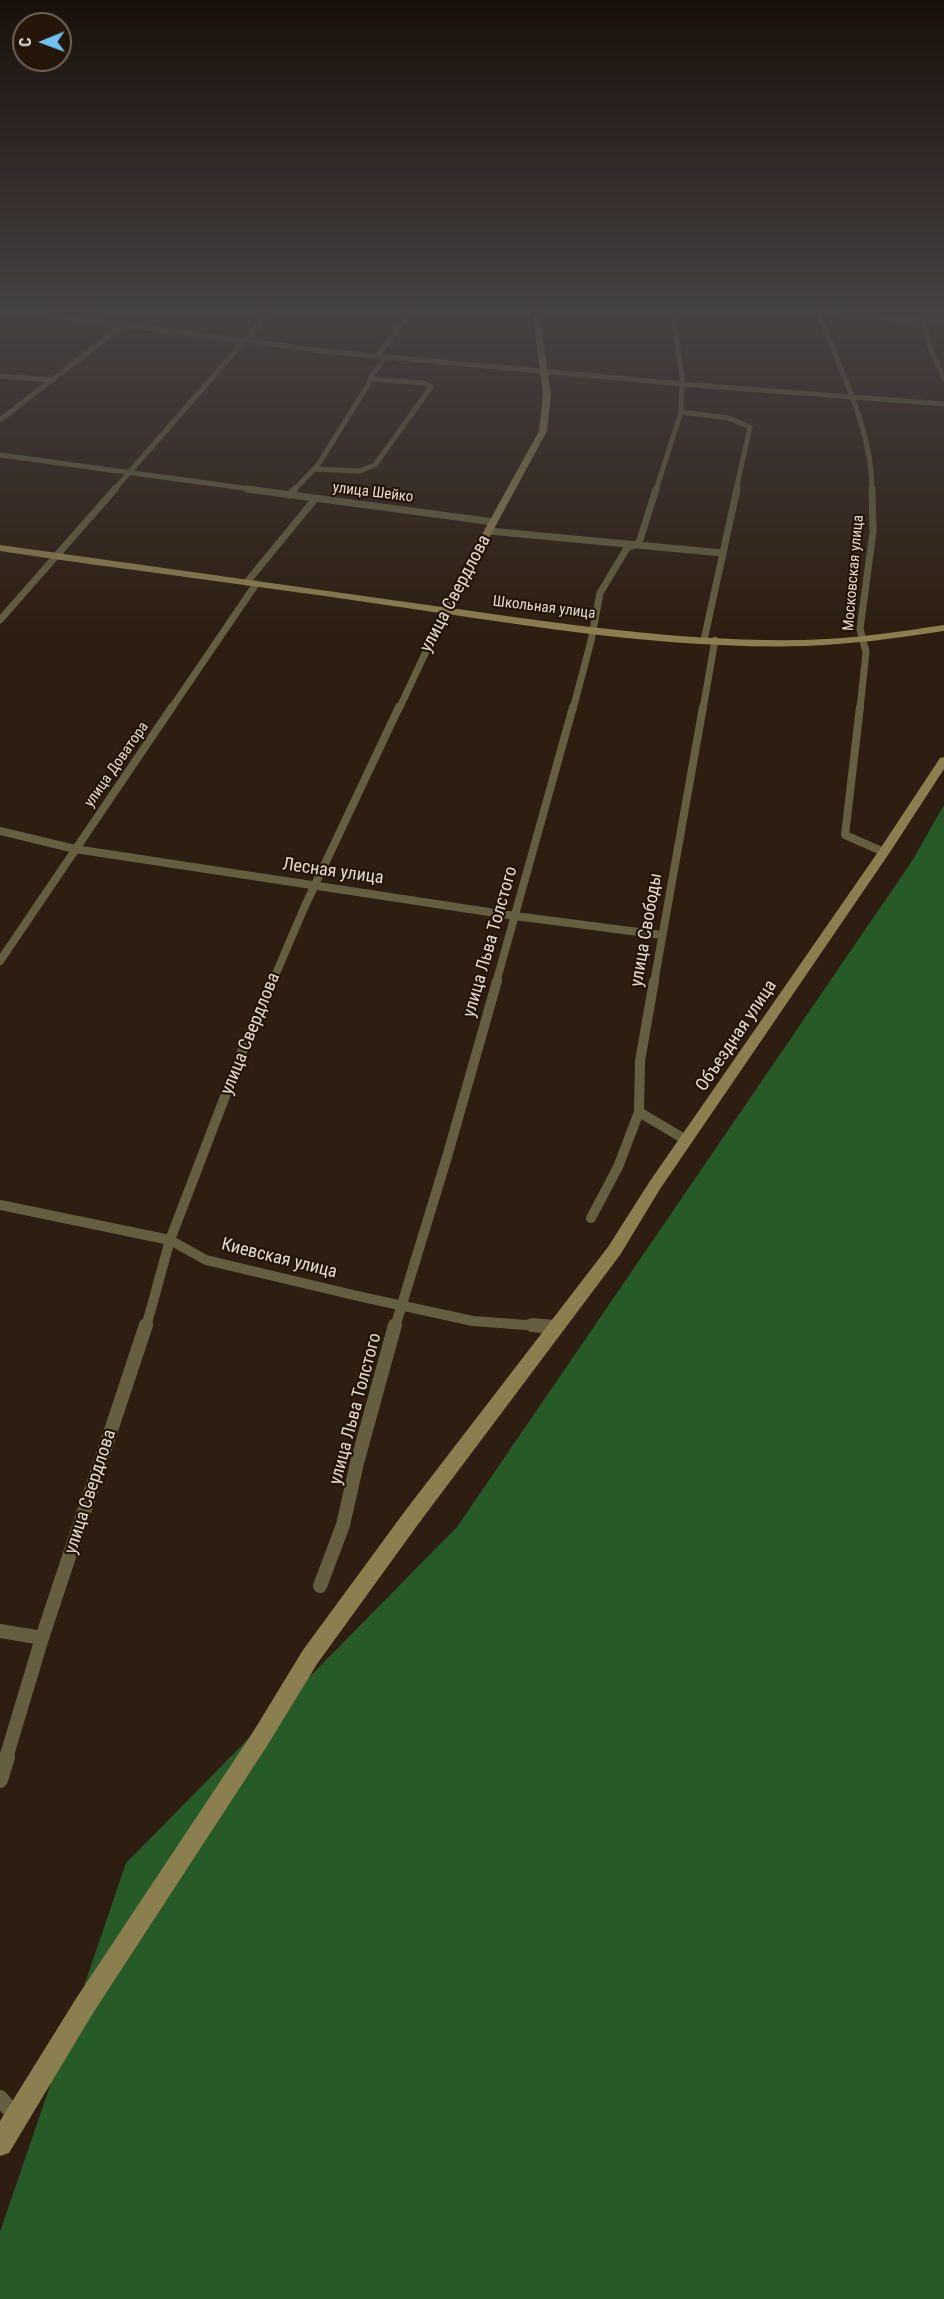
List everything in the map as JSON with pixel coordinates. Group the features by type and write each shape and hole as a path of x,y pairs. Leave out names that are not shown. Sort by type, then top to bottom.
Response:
{"street":[{"path":"0,620 173,422"},
{"path":"289,495 315,470 344,422"},
{"path":"315,470 360,471 375,465 406,422"},
{"name":"улица Свердлова","path":"0,1780 42,1638 146,1326 170,1240 242,1052 314,885 445,611 543,431 544,422"},
{"name":"улица Льва Толстого","path":"320,1587 343,1525 357,1463 401,1304 447,1157 515,916 594,630 600,592 627,548 639,543 678,422"},
{"path":"704,640 750,427 744,422"},
{"name":"Московская улица","path":"861,422 866,436 872,473 873,532 860,629 866,652 845,835 884,852"},
{"name":"улица Шейко","path":"0,455 494,522"},
{"name":"улица Доватора","path":"0,961 193,679 251,583 297,519 315,499"},
{"path":"489,531 722,554"},
{"name":"Школьная улица","path":"0,548 445,611 594,630 704,640 766,642 862,639 896,637 944,628"},
{"name":"улица Свободы","path":"591,1218 618,1167 639,1112 640,1061 715,640"},
{"name":"Объездная улица","path":"16,2118 86,2005 260,1739 310,1657 554,1327 614,1251 686,1140 884,852 944,760"},
{"name":"Лесная улица","path":"0,831 75,849 515,916 663,935"},
{"path":"639,1112 686,1140"},
{"name":"Киевская улица","path":"0,1205 170,1240 206,1260 362,1297 473,1321 554,1327"},
{"path":"0,1631 42,1638"},
{"path":"0,2098 16,2118 0,2144"}],"green space":[{"path":"944,805 944,2299 0,2299 0,2232 126,1863 457,1527 912,861"}]}
